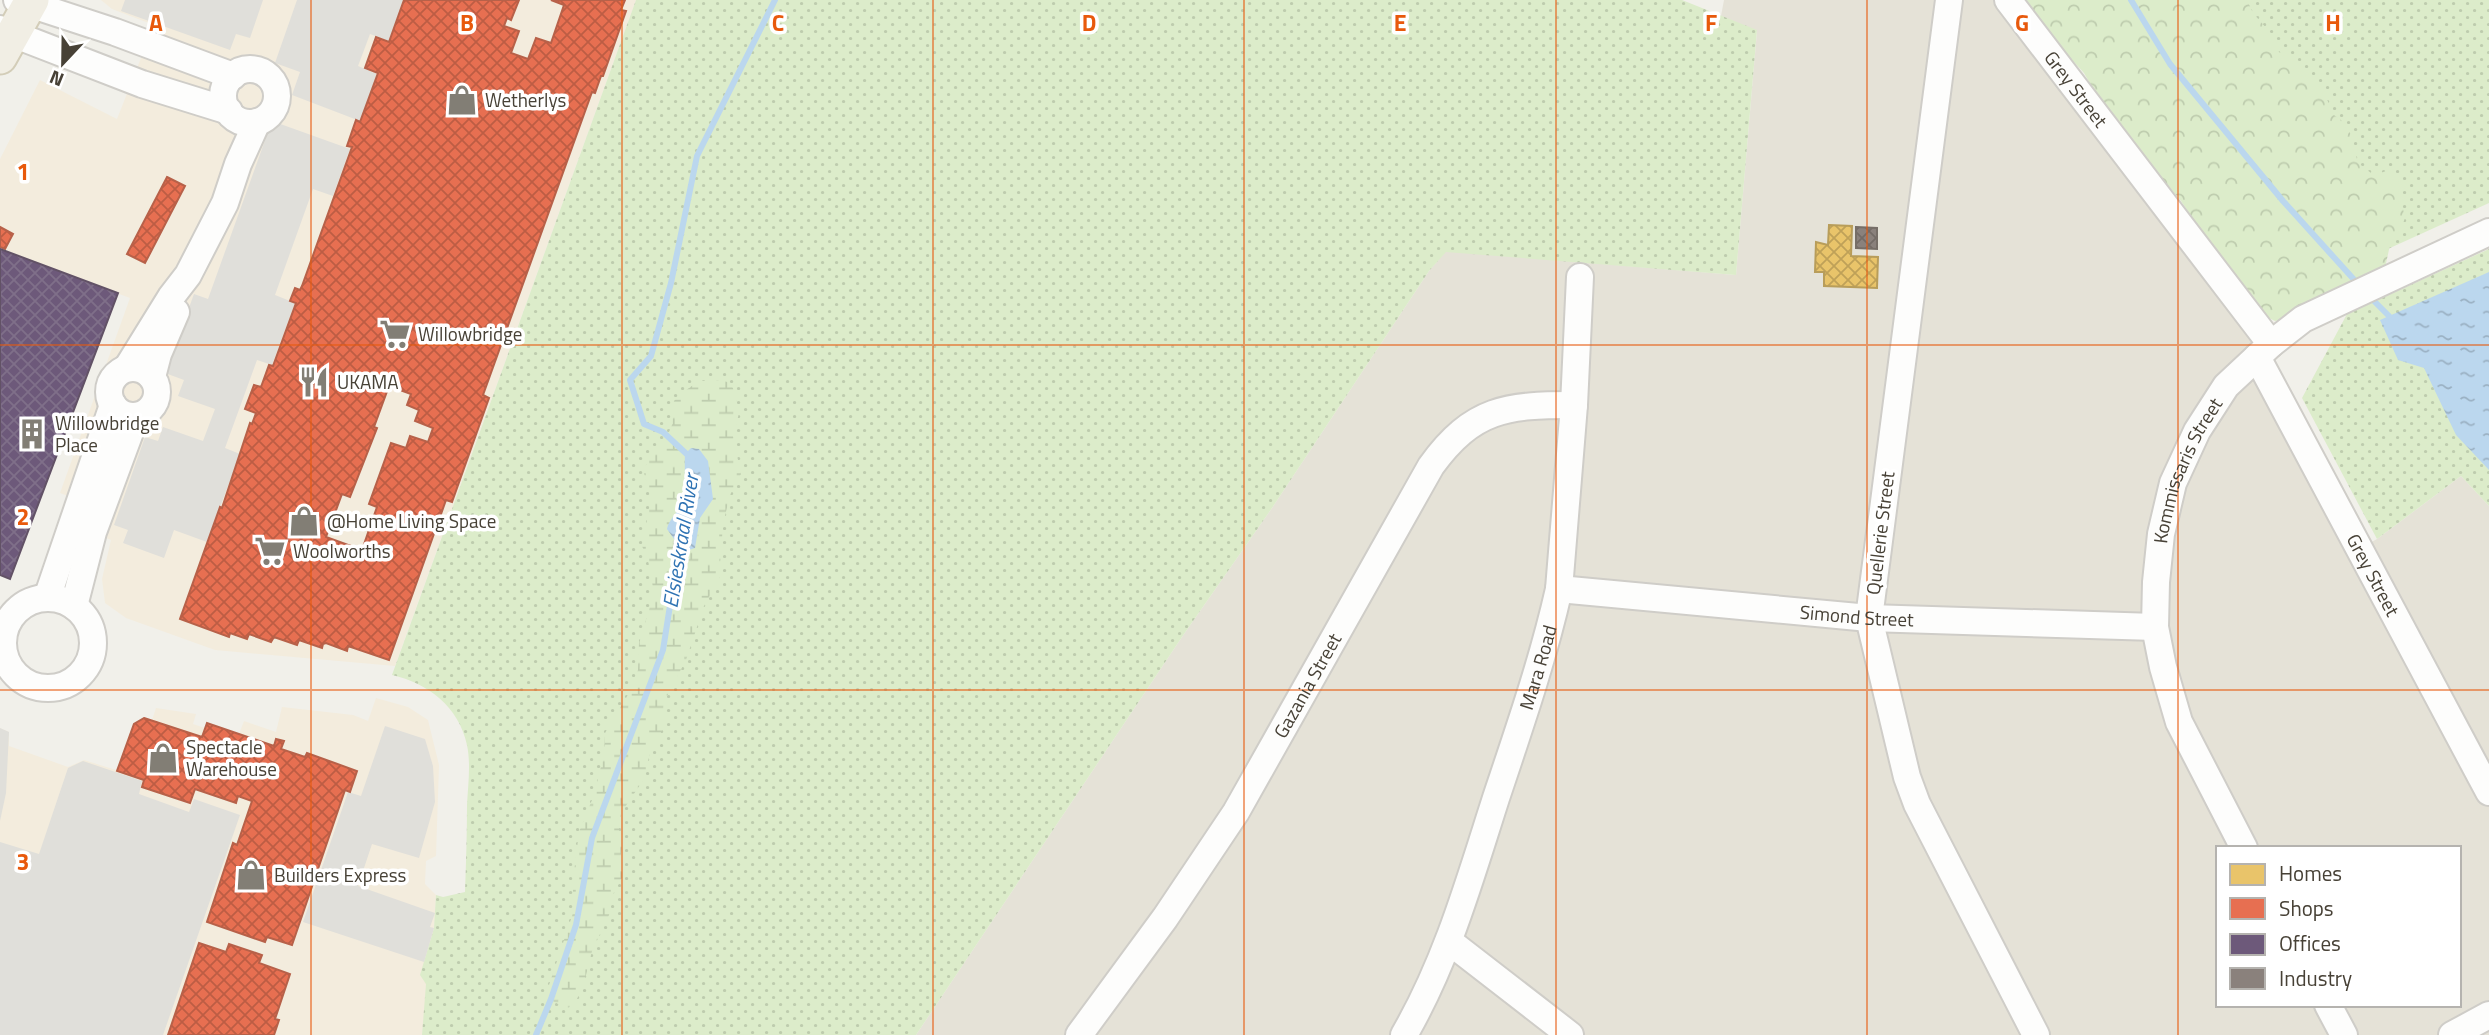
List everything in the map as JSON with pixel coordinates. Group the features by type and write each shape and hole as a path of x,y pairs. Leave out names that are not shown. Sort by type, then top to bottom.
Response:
{"main road":[{"path":"4,40 26,1"}],"street":[{"name":"Quellerie Street","path":"1949,0 1869,618 1907,777 1917,804 2036,1035"},
{"name":"Grey Street","path":"2008,0 2264,350 2489,792"},
{"path":"26,1 233,76"},
{"path":"4,40 239,116 268,115 274,108 277,94 273,81 258,70 242,70 233,76 224,90 224,101 239,116 238,164 225,203 183,284 171,298 127,368 115,375 109,386 108,393 125,411 148,411 155,401 157,390 152,377 143,370 127,368"},
{"name":"Kommissaris Street","path":"2243,846 2179,722 2155,627 2161,534 2173,482 2197,431 2226,386 2303,318 2489,232"},
{"name":"Mara Road","path":"1404,1035 1450,942 1548,636 1559,589 1574,405 1580,277"},
{"path":"152,377 158,354 180,302 183,284"},
{"name":"Gazania Street","path":"1079,1035 1165,918 1236,812 1444,447 1463,429 1503,410 1533,405 1574,405"},
{"path":"47,598 125,411"},
{"path":"74,606 125,411"},
{"name":"Simond Street","path":"1559,589 1869,618 2155,627"},
{"path":"47,598 62,600 74,606 89,623 93,637 89,664 81,675 66,685 51,689 35,687 6,671 2,643 6,615 34,600 47,598"},
{"path":"1450,942 1570,1035"},
{"path":"2329,1007 2344,1035"},
{"path":"2452,1035 2489,1015"}],"shaded area":[{"path":"101,0 636,0 395,666 215,650 126,618 105,603 102,579 111,540 82,528 91,505 60,493 130,298 0,247 0,159 40,80 117,119 154,25 112,9"},
{"path":"125,0 263,0 250,38 236,34 230,50 121,11"},
{"path":"297,0 403,0 389,41 370,34 358,66 377,74 360,121 292,95 300,72 275,63"},
{"path":"1724,0 2010,0 2273,344 2258,358 2361,548 2461,476 2489,506 2489,1035 916,1035 1429,271 1446,251 1736,275 1757,31 1721,16"},
{"path":"272,121 350,149 333,196 313,189 275,295 295,303 272,365 257,360 225,448 240,454 207,542 174,530 164,558 123,543 128,530 114,525 145,437 158,441 163,427 203,441 215,409 178,396 184,380 165,373 194,294 208,299"},
{"path":"376,698 408,707 428,720 439,765 436,856 426,861 425,884 436,895 422,1035 0,1035 0,728 9,732 9,746 68,767 84,760 116,770 134,724 144,718 152,720 156,708 196,714 193,724 205,728 207,723 239,734 244,721 276,732 282,707 353,715 368,721"},
{"path":"385,726 425,739 433,766 435,802 419,858 372,844 358,886 435,913 430,927 434,928 424,962 303,922 348,792 361,796"},
{"path":"0,728 9,732 6,793 0,821"},
{"path":"83,761 142,781 139,794 189,812 194,799 240,815 163,1035 0,1035 0,842 39,854 68,768"}],"green space":[{"path":"636,0 1682,0 1757,30 1736,275 1446,252 1429,271 916,1035 422,1035 426,984 420,975 434,928 436,895 443,897 465,892 469,760 463,731 449,708 418,684 392,675"},
{"path":"2021,0 2247,0 2253,13 2274,37 2279,52 2311,74 2321,86 2334,115 2350,133 2358,163 2371,173 2393,173 2398,180 2405,218 2390,245 2385,268 2367,273 2331,291 2291,318 2275,321 2261,314 2239,288 2181,201 2128,138 2122,125 2096,94 2084,73 2028,12"},
{"path":"2037,0 2489,0 2489,203 2269,303"},
{"path":"2489,249 2489,506 2461,476 2377,539 2302,398 2347,314"},
{"path":"722,380 730,383 739,413 733,437 741,474 730,495 723,524 719,579 704,606 686,660 667,696 664,728 651,748 644,779 621,813 621,854 626,871 614,892 609,915 592,951 584,983 574,1006 566,1008 545,997 573,913 573,880 579,832 594,795 604,754 605,733 629,693 638,670 639,643 654,593 648,560 642,546 651,499 644,473 653,451 672,425 674,401 699,381","holes":["684,470 710,506 699,522 698,541 668,521 683,497"]}],"water":[{"path":"2489,272 2489,470 2456,435 2424,368 2398,360 2380,320"},
{"path":"691,448 699,449 708,461 713,499 700,518 695,548 683,552 667,529 681,505 685,486 685,454"}],"building: Homes":[{"path":"1829,225 1852,226 1851,256 1878,257 1877,288 1824,286 1824,272 1815,272 1816,242 1828,245"}],"building: Shops":[{"name":"Willowbridge","path":"404,0 519,0 511,20 507,18 504,26 519,31 511,53 528,59 536,38 551,43 564,5 551,0 625,0 621,10 626,11 603,76 595,93 592,92 483,395 489,398 452,502 446,500 389,660 348,646 347,651 326,643 322,648 299,640 297,645 274,637 271,642 249,634 247,639 230,633 229,637 180,619 220,507 222,508 250,423 252,424 256,413 245,409 254,385 261,387 269,365 273,366 296,303 290,301 295,288 300,290 302,286 352,147 347,146 356,120 360,122 378,73 365,68 376,37 389,42","holes":["389,386 411,394 407,405 419,410 415,421 433,428 428,442 410,436 406,448 391,443 369,504 377,507 362,550 326,537 342,494 350,497 377,428 374,427"]},
{"path":"167,177 185,186 145,263 127,254"},
{"path":"0,227 13,234 5,249 0,247"},
{"path":"144,718 202,737 207,723 274,746 276,739 284,741 281,749 305,757 307,753 357,771 350,792 345,790 292,945 267,937 265,942 207,922 233,843 237,845 252,801 238,796 236,803 195,789 190,803 142,787 144,780 117,771 134,724"},
{"path":"199,943 226,952 229,944 262,955 259,963 290,974 275,1019 279,1020 274,1035 168,1035"}],"building: Offices":[{"name":"Willowbridge Place","path":"0,249 118,293 10,579 0,575"}],"building: Industry":[{"path":"1856,227 1877,228 1877,249 1856,248"}],"waterway":[{"name":"Elsieskraal River","path":"692,459 663,432 644,424 630,380 651,356 671,283 697,156 775,0"},
{"path":"2131,0 2170,64 2283,201 2358,284"},
{"path":"2368,295 2389,316"},
{"name":"Elsieskraal River","path":"536,1035 576,925 592,838 663,650 680,542"}],"place":[{"name":"Wetherlys","path":"462,100"},
{"name":"Willowbridge","path":"395,334"},
{"name":"UKAMA","path":"314,382"},
{"name":"Willowbridge Place","path":"32,434"},
{"name":"@Home Living Space","path":"304,521"},
{"name":"Woolworths","path":"270,551"},
{"name":"Spectacle Warehouse","path":"163,758"},
{"name":"Builders Express","path":"251,875"}]}
